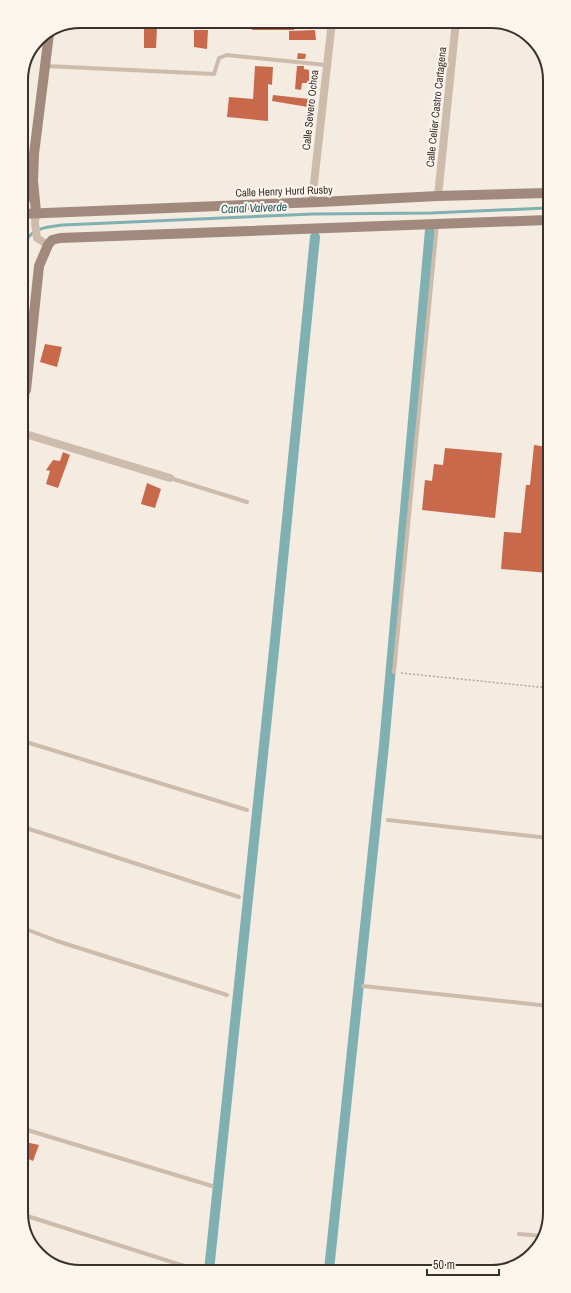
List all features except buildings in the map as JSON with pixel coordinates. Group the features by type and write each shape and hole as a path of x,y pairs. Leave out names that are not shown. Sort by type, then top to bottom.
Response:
{"street":[{"name":"Calle Severo Ochoa","path":"312,202 331,28"},
{"name":"Calle Celier Castro Cartagena","path":"438,196 455,28"},
{"path":"47,40 46,66 34,154 33,181 37,238 48,245"},
{"path":"28,194 33,181"},
{"name":"Calle Henry Hurd Rusby","path":"28,213 543,193"},
{"path":"28,356 39,266 48,245 52,240 60,238 543,220"},
{"path":"28,435 170,478"}],"lane":[{"path":"46,66 214,74 219,58 227,55 326,65"},
{"path":"394,672 437,224"},
{"path":"170,478 247,502"},
{"path":"28,743 247,810"},
{"path":"388,820 543,837"},
{"path":"28,829 239,897"},
{"path":"28,930 56,941 227,995"},
{"path":"363,986 543,1005"},
{"path":"28,1130 212,1186"},
{"path":"28,1216 181,1265"},
{"path":"519,1234 538,1236"}],"path":[{"path":"394,672 543,687"}],"waterway":[{"name":"Canal Valverde","path":"28,238 38,230 63,225 313,214 431,213 543,208"},
{"path":"330,1265 384,745 430,230"},
{"path":"210,1265 274,650 315,237"}]}
